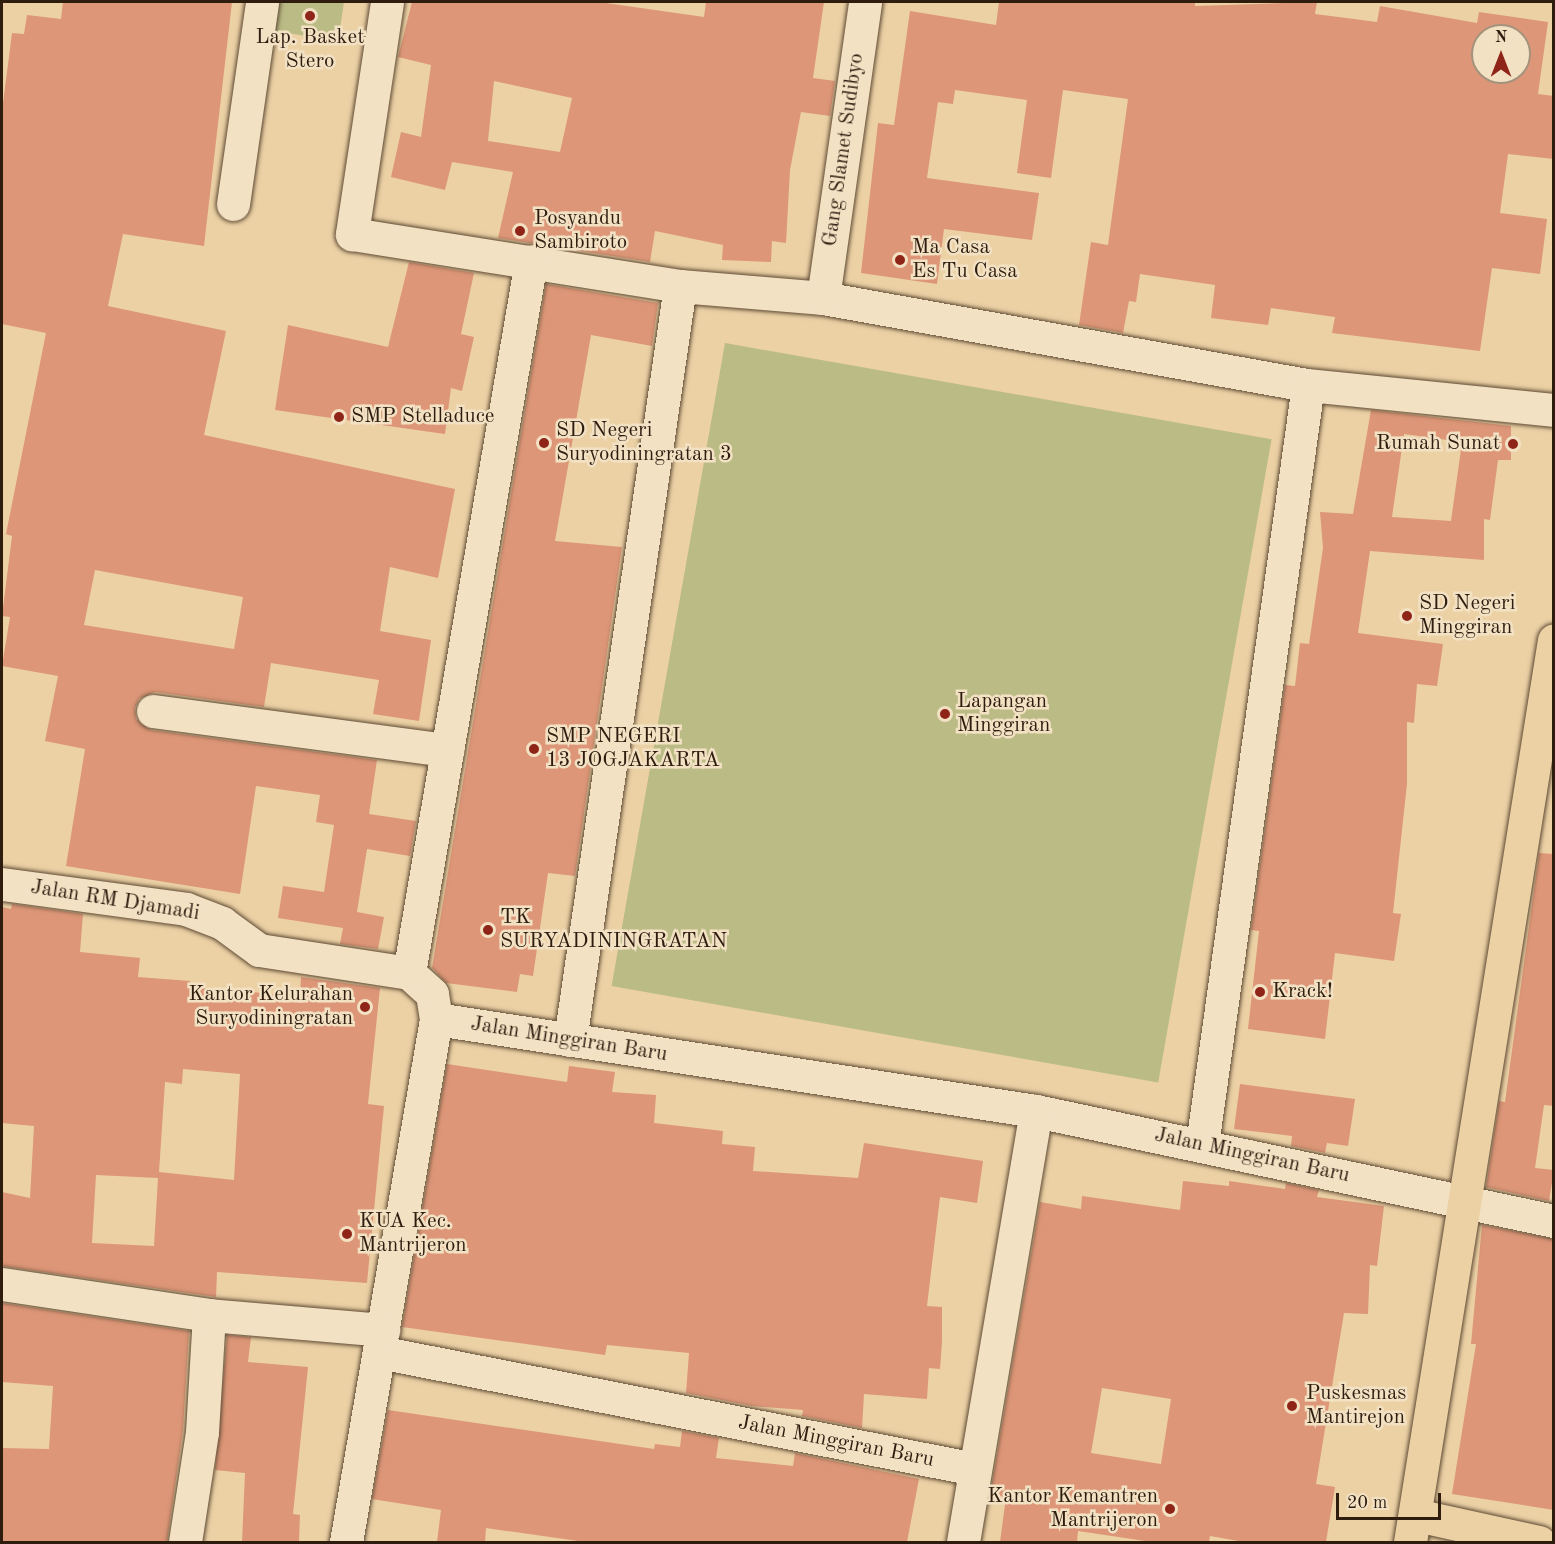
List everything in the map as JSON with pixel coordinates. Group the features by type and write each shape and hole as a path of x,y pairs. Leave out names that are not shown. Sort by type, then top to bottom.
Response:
{"main road":[{"path":"1539,1542 1413,1529 1546,744 1554,640"}],"street":[{"path":"233,204 262,2"},
{"path":"387,2 352,234 680,286 823,298 1308,386 1554,410"},
{"name":"Gang Slamet Sudibyo","path":"823,298 865,2"},
{"path":"346,1542 436,1019 432,994 409,973 531,261"},
{"path":"570,1040 680,286"},
{"path":"1202,1145 1308,386"},
{"path":"153,711 447,750"},
{"name":"Jalan RM Djamadi","path":"2,884 186,909 222,923 259,950 409,973"},
{"name":"Jalan Minggiran Baru","path":"436,1019 1036,1111 1554,1221"},
{"path":"963,1542 1036,1111"},
{"name":"Jalan Minggiran Baru","path":"2,1284 381,1341 975,1469"},
{"path":"185,1542 202,1432 209,1315"}],"green space":[{"name":"Lap. Basket Stero","path":"280,2 344,2 338,41 275,31"},
{"name":"Lapangan Minggiran","path":"725,343 1272,439 1158,1082 612,986"}],"building":[{"path":"63,2 232,2 204,246 123,234 108,306 226,331 204,435 455,489 438,578 390,567 380,631 431,640 419,721 373,714 379,680 271,663 264,707 155,692 139,699 135,708 136,719 151,730 377,760 369,814 416,821 410,856 367,849 357,912 384,917 378,949 340,944 343,928 278,918 283,886 324,892 334,825 316,822 320,795 256,786 240,894 66,866 85,749 45,741 58,676 2,666 10,617 2,616 12,536 6,534 46,333 2,324 2,111 12,33 24,34 27,15 61,19","holes":["95,570 243,597 234,649 84,625"]},
{"path":"412,2 599,2 704,17 706,2 824,2 813,78 835,81 830,116 801,112 790,170 786,243 772,241 771,262 722,260 723,245 655,231 650,262 498,238 513,172 452,162 445,190 391,177 401,132 421,137 431,65 398,57","holes":["494,81 572,98 560,152 488,141"]},
{"path":"999,2 1195,2 1195,6 1317,2 1315,14 1377,22 1380,6 1477,23 1479,12 1548,22 1538,94 1554,96 1554,159 1508,154 1500,213 1547,219 1540,274 1492,268 1480,351 1332,333 1335,317 1271,308 1268,325 1211,318 1215,285 1140,274 1136,302 1129,301 1123,333 1079,325 1091,242 1108,245 1128,99 1063,90 1051,178 1017,173 1027,100 955,90 953,104 938,102 927,178 1039,193 1032,240 944,229 937,284 861,273 878,123 894,125 910,11 996,25"},
{"path":"409,262 474,273 461,334 474,337 462,391 451,388 445,434 275,410 288,325 388,347"},
{"path":"546,284 658,303 652,346 591,335 555,541 622,547 575,876 548,873 533,976 520,974 517,992 446,983 432,968"},
{"path":"1371,410 1511,426 1511,460 1498,460 1490,520 1484,519 1484,560 1370,551 1358,633 1443,644 1437,686 1417,684 1414,723 1407,722 1407,784 1393,913 1401,914 1394,961 1335,953 1325,1039 1248,1029 1259,931 1251,930 1285,685 1295,686 1300,643 1309,644 1323,548 1320,512 1353,514","holes":["1404,434 1462,442 1451,521 1392,517"]},
{"path":"1539,853 1554,854 1554,1106 1544,1105 1535,1168 1554,1170 1549,1201 1486,1187 1499,1101 1505,1102"},
{"path":"12,904 83,914 80,952 140,958 138,977 190,981 190,987 300,996 301,977 380,988 368,1104 384,1106 367,1283 217,1272 216,1297 2,1266 2,1192 30,1198 34,1126 2,1123 2,907 11,909","holes":["183,1069 240,1074 234,1180 159,1172 165,1082 182,1084","96,1175 158,1178 154,1246 92,1243"]},
{"path":"447,1064 567,1082 569,1066 615,1072 612,1092 656,1095 654,1123 723,1131 722,1144 755,1147 753,1171 858,1178 864,1143 983,1161 977,1203 940,1197 927,1306 942,1307 942,1342 940,1369 929,1368 927,1399 864,1394 862,1428 802,1416 803,1410 752,1406 686,1393 689,1353 607,1345 605,1355 402,1327"},
{"path":"1240,1084 1355,1099 1348,1146 1327,1143 1325,1153 1291,1146 1292,1136 1234,1129"},
{"path":"1183,1181 1229,1186 1229,1181 1285,1189 1286,1183 1319,1190 1317,1197 1384,1206 1377,1266 1370,1265 1368,1314 1344,1313 1316,1484 1335,1487 1326,1542 1244,1542 1210,1536 1209,1542 1152,1542 1078,1531 1077,1542 1000,1542 1006,1497 990,1495 1040,1202 1081,1209 1082,1196 1180,1210","holes":["1102,1388 1171,1399 1161,1464 1091,1453"]},
{"path":"1482,1225 1554,1239 1554,1510 1452,1494 1476,1344 1471,1344"},
{"path":"2,1303 189,1331 183,1430 167,1542 2,1542 2,1448 49,1449 53,1386 2,1382"},
{"path":"227,1335 251,1337 248,1362 308,1367 293,1514 300,1515 299,1542 242,1542 245,1473 215,1470"},
{"path":"388,1410 654,1449 655,1444 680,1447 682,1431 719,1438 716,1458 793,1466 795,1453 919,1479 907,1542 585,1542 486,1528 485,1542 437,1542 441,1510 372,1499"}],"place":[{"name":"Lap. Basket Stero","path":"310,16"},
{"name":"Posyandu Sambiroto","path":"520,231"},
{"name":"Ma Casa Es Tu Casa","path":"900,260"},
{"name":"SMP Stelladuce","path":"339,417"},
{"name":"SD Negeri Suryodiningratan 3","path":"544,443"},
{"name":"Rumah Sunat","path":"1513,444"},
{"name":"SD Negeri Minggiran","path":"1407,616"},
{"name":"Lapangan Minggiran","path":"945,714"},
{"name":"SMP NEGERI 13 JOGJAKARTA","path":"534,749"},
{"name":"TK SURYADININGRATAN","path":"488,930"},
{"name":"Krack!","path":"1260,992"},
{"name":"Kantor Kelurahan Suryodiningratan","path":"365,1007"},
{"name":"KUA Kec. Mantrijeron","path":"347,1234"},
{"name":"Puskesmas Mantirejon","path":"1292,1406"},
{"name":"Kantor Kemantren Mantrijeron","path":"1170,1509"}]}
